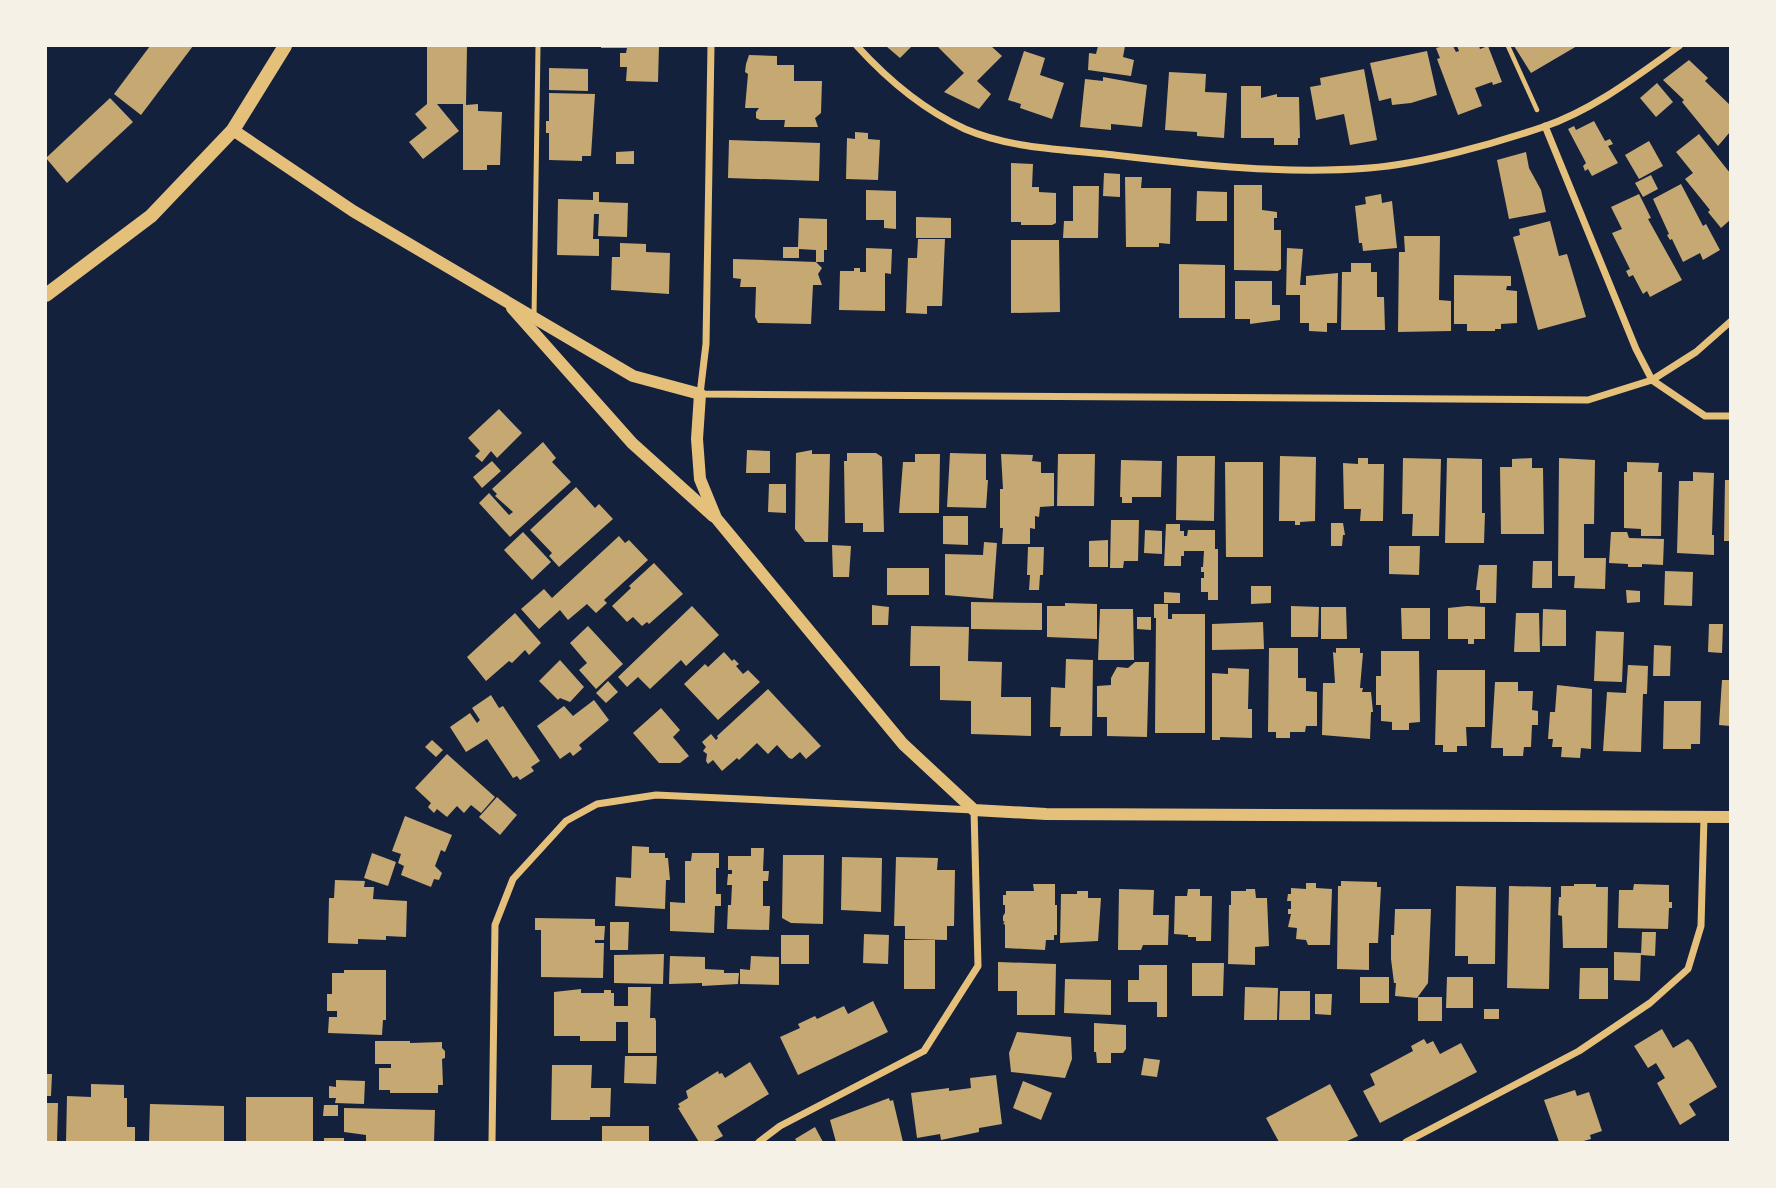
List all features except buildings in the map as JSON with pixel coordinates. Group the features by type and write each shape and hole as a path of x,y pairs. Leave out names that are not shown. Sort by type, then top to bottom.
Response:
{"main road":[{"path":"46,296 151,216 233,130 285,46"}],"street":[{"path":"711,46 706,344 697,439 700,479 716,519"},
{"path":"857,46 923,106 966,129 1013,143 1194,164 1295,170 1370,168 1447,155 1545,126 1595,103 1679,46"},
{"path":"1545,126 1636,349 1652,380 1705,415 1731,416"},
{"path":"233,130 353,211 633,376 700,394 1588,400 1652,380 1696,352 1731,322"},
{"path":"503,299 632,443 716,519 903,744 974,810 978,966 924,1051 780,1126 759,1143"},
{"path":"492,1143 495,925 513,879 566,821 597,804 656,795 1060,814 1731,817"},
{"path":"1406,1143 1578,1051 1650,1003 1688,969 1701,926 1704,817"}],"lane":[{"path":"534,317 538,46"}],"path":[{"path":"1508,46 1545,126"}]}
